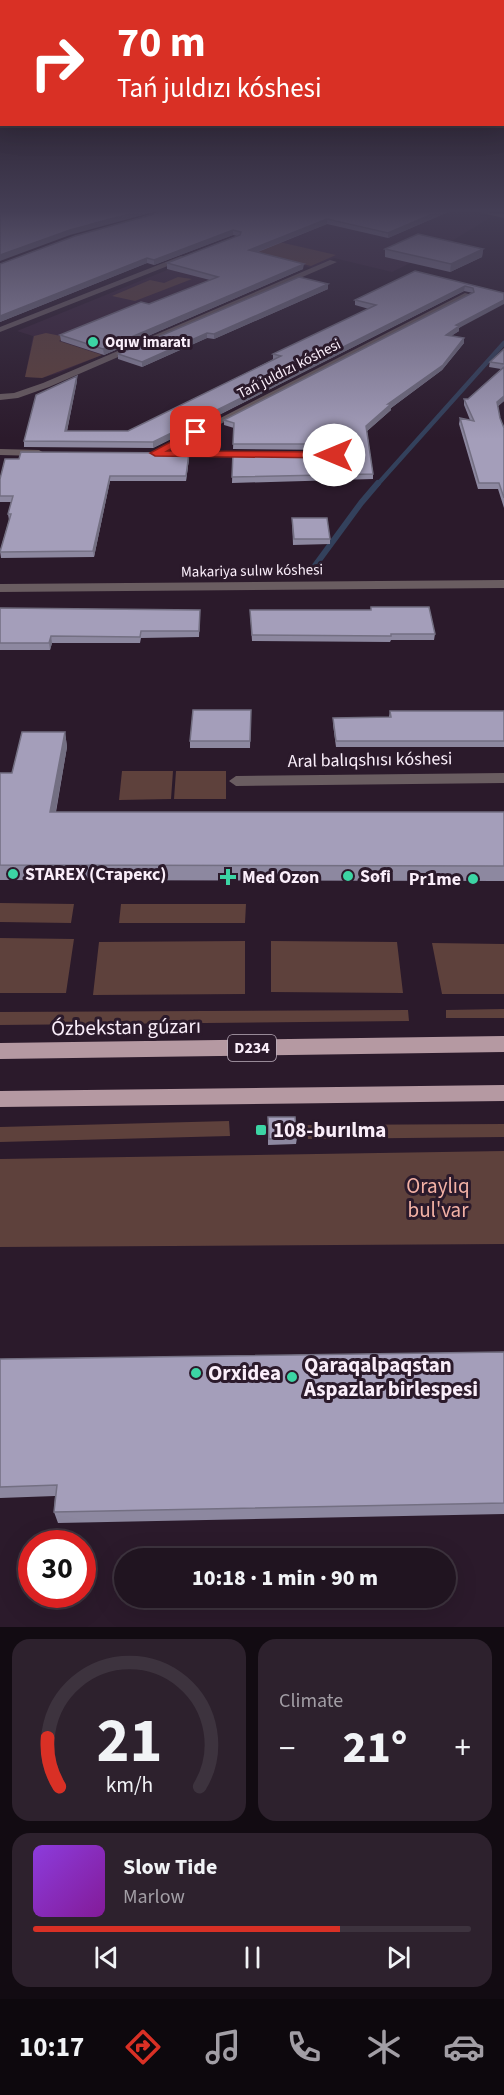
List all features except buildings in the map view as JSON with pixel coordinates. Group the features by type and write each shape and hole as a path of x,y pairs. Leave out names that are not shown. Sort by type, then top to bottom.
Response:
{"main road":[{"name":"Ózbekstan gúzarı","path":"0,1052 504,1044"},
{"path":"0,1099 504,1094"}],"street":[{"path":"0,330 109,288"},
{"path":"0,397 15,396 45,385 272,288"},
{"name":"Tań juldızı kóshesi","path":"155,453 468,295"},
{"path":"0,452 48,453"},
{"name":"Tań juldızı kóshesi","path":"143,453 262,454"},
{"name":"Makariya sulıw kóshesi","path":"0,588 504,584"},
{"name":"Aral balıqshısı kóshesi","path":"236,781 504,778"}],"shaded area":[{"path":"123,288 257,289 59,373 42,378 25,377 33,336 17,331"}],"green space":[{"path":"131,288 169,288 135,301 112,296"},
{"path":"46,333 66,337 59,341 102,355 42,378 25,377 34,336"},
{"path":"122,771 173,771 171,799 119,800"},
{"path":"176,771 226,771 226,799 174,799"},
{"path":"0,903 74,904 71,923 0,922"},
{"path":"121,904 246,904 245,923 119,923"},
{"path":"0,938 74,939 66,993 0,993"},
{"path":"245,941 245,994 93,995 99,942"},
{"path":"271,941 397,942 403,993 271,992"},
{"path":"432,943 504,944 504,994 442,994"},
{"path":"504,1009 504,1018 446,1018 446,1010"},
{"path":"408,1010 409,1021 0,1025 0,1012"},
{"path":"229,1121 230,1136 0,1142 0,1127"},
{"path":"504,1124 504,1137 308,1139 306,1125"},
{"name":"Oraylıq bul'var","path":"504,1151 504,1244 0,1247 0,1159"}],"waterway":[{"path":"377,485 504,343"},
{"path":"314,567 378,483"}],"place":[{"name":"Oqıw imaratı","path":"93,342"},
{"name":"STAREX (Старекс)","path":"13,874"},
{"name":"Sofi","path":"348,876"},
{"name":"Med Ozon","path":"228,877"},
{"name":"Pr1me","path":"473,879"},
{"name":"108-burılma","path":"261,1130"},
{"name":"Orxidea","path":"196,1373"},
{"name":"Qaraqalpaqstan Aspazlar birlespesi","path":"292,1377"}],"route":[{"path":"196,432 155,453 334,455"}]}
